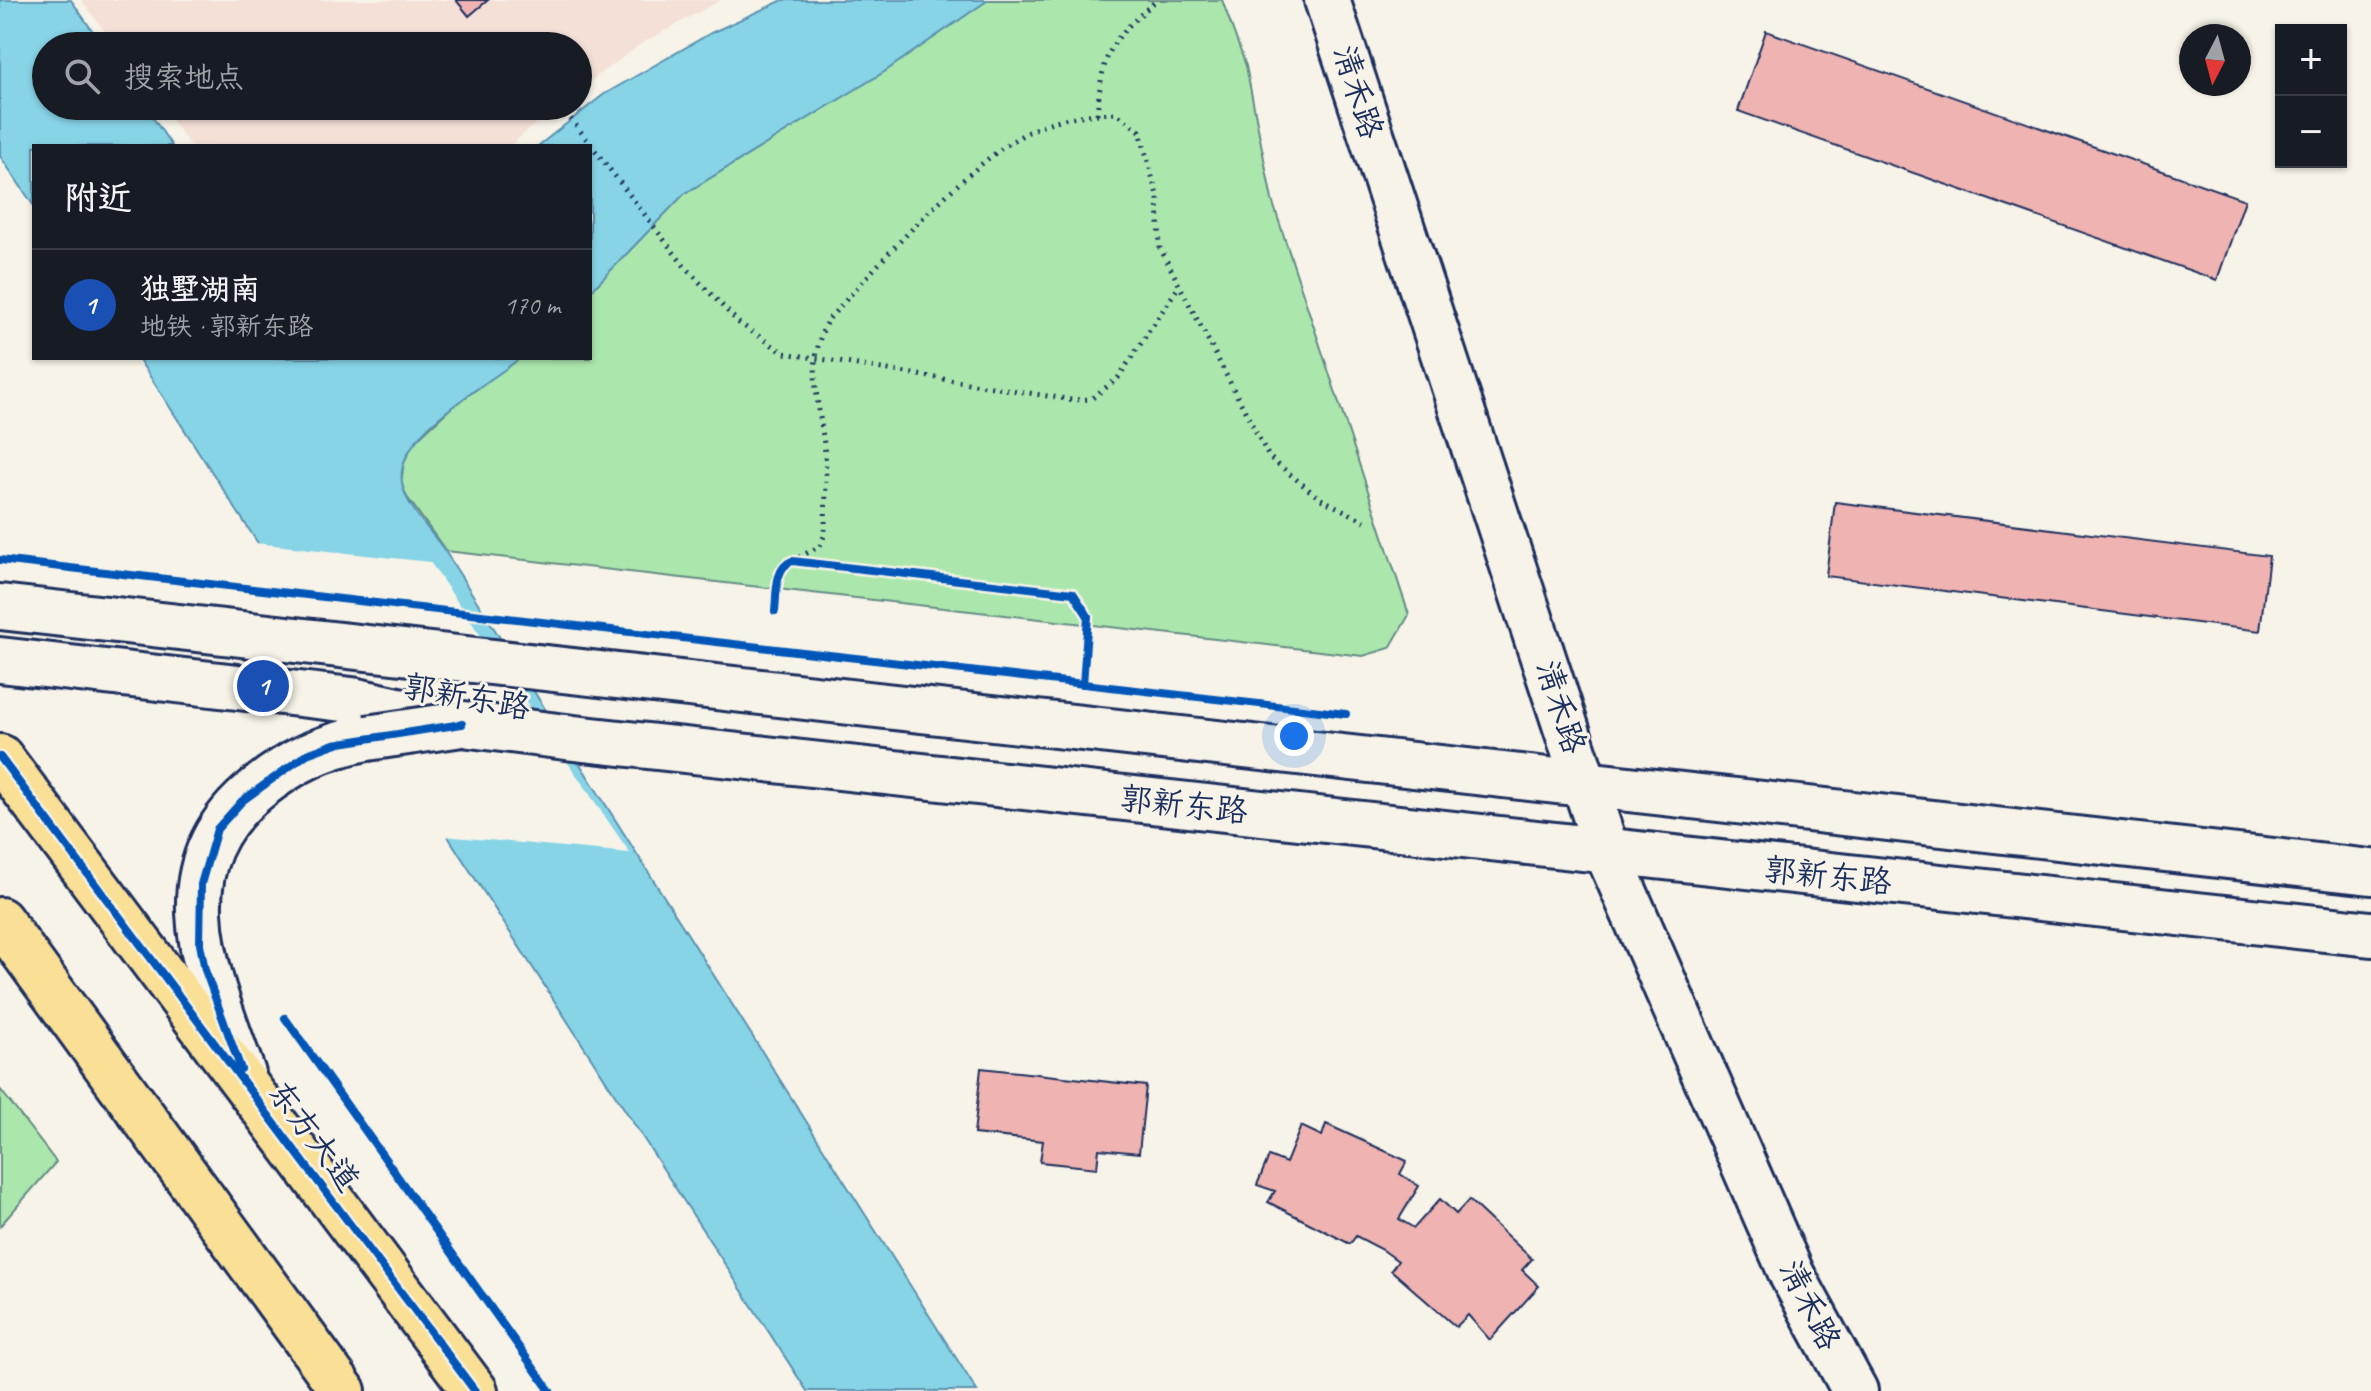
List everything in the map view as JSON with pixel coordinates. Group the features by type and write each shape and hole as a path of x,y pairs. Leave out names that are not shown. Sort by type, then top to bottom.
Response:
{"main road":[{"name":"清禾路","path":"1327,0 1607,852 1792,1275 1855,1391"},
{"name":"郭新东路","path":"0,607 2371,872"},
{"path":"0,660 360,719"},
{"name":"郭新东路","path":"360,719 462,724 2371,934"},
{"path":"248,1088 205,970 200,944 199,905 208,853 217,829 230,811 267,781 360,719"},
{"name":"东方大道","path":"0,757 475,1391"},
{"path":"0,920 343,1391"}],"path":[{"path":"1097,114 1106,53 1125,28 1157,0"},
{"path":"792,561 820,546 825,534 825,452 814,393 816,358 827,321 979,165 1042,125 1097,114 1116,113 1140,131 1158,199 1160,248 1269,457 1319,498 1365,521"},
{"path":"572,120 590,144"},
{"path":"592,146 685,267 739,323 784,353 1072,400 1091,399 1118,378 1179,286"}],"shaded area":[{"path":"81,0 721,0 641,44 592,80 592,32 105,32"},
{"path":"172,120 539,120 512,144 190,144"}],"green space":[{"path":"988,0 1222,0 1246,66 1272,200 1409,615 1390,648 1363,656 446,551 407,497 401,483 404,462 414,442 452,407 517,360 592,360 592,290 684,194 884,72"},
{"path":"0,1089 56,1162 0,1226"}],"water":[{"path":"0,0 71,0 93,32 32,32 32,120 154,120 171,144 32,144 32,203 0,156"},
{"path":"783,0 988,0 884,72 684,194 592,290 592,144 541,144 571,120 592,120 592,104 603,95 711,33"},
{"path":"139,360 517,360 427,428 412,446 403,464 404,492 445,551 977,1391 807,1391"}],"pier":[{"path":"255,543 430,562 630,853 444,836"}],"building":[{"path":"456,0 488,0 469,16"},
{"path":"1766,31 2245,200 2217,280 1738,111"},
{"path":"1835,502 2269,556 2260,631 1826,576"},
{"path":"981,1068 1146,1086 1139,1153 1099,1149 1097,1168 1040,1162 1043,1141 974,1134"},
{"path":"1326,1124 1407,1161 1400,1174 1419,1186 1399,1219 1414,1228 1440,1199 1456,1214 1469,1200 1532,1259 1522,1270 1539,1286 1490,1340 1468,1315 1456,1327 1391,1270 1398,1261 1383,1250 1356,1236 1350,1244 1268,1202 1275,1191 1257,1185 1269,1156 1286,1163 1301,1126 1322,1136"}],"cycle path":[{"path":"0,560 1346,714"},
{"path":"775,611 779,575 792,561 1073,593 1088,616 1083,684"},
{"path":"241,1069 205,970 200,944 201,884 217,829 242,801 307,754 334,744 462,724"},
{"path":"0,757 475,1391"},
{"path":"285,1018 550,1391"}],"place":[{"name":"独墅湖南","path":"263,686"}]}
